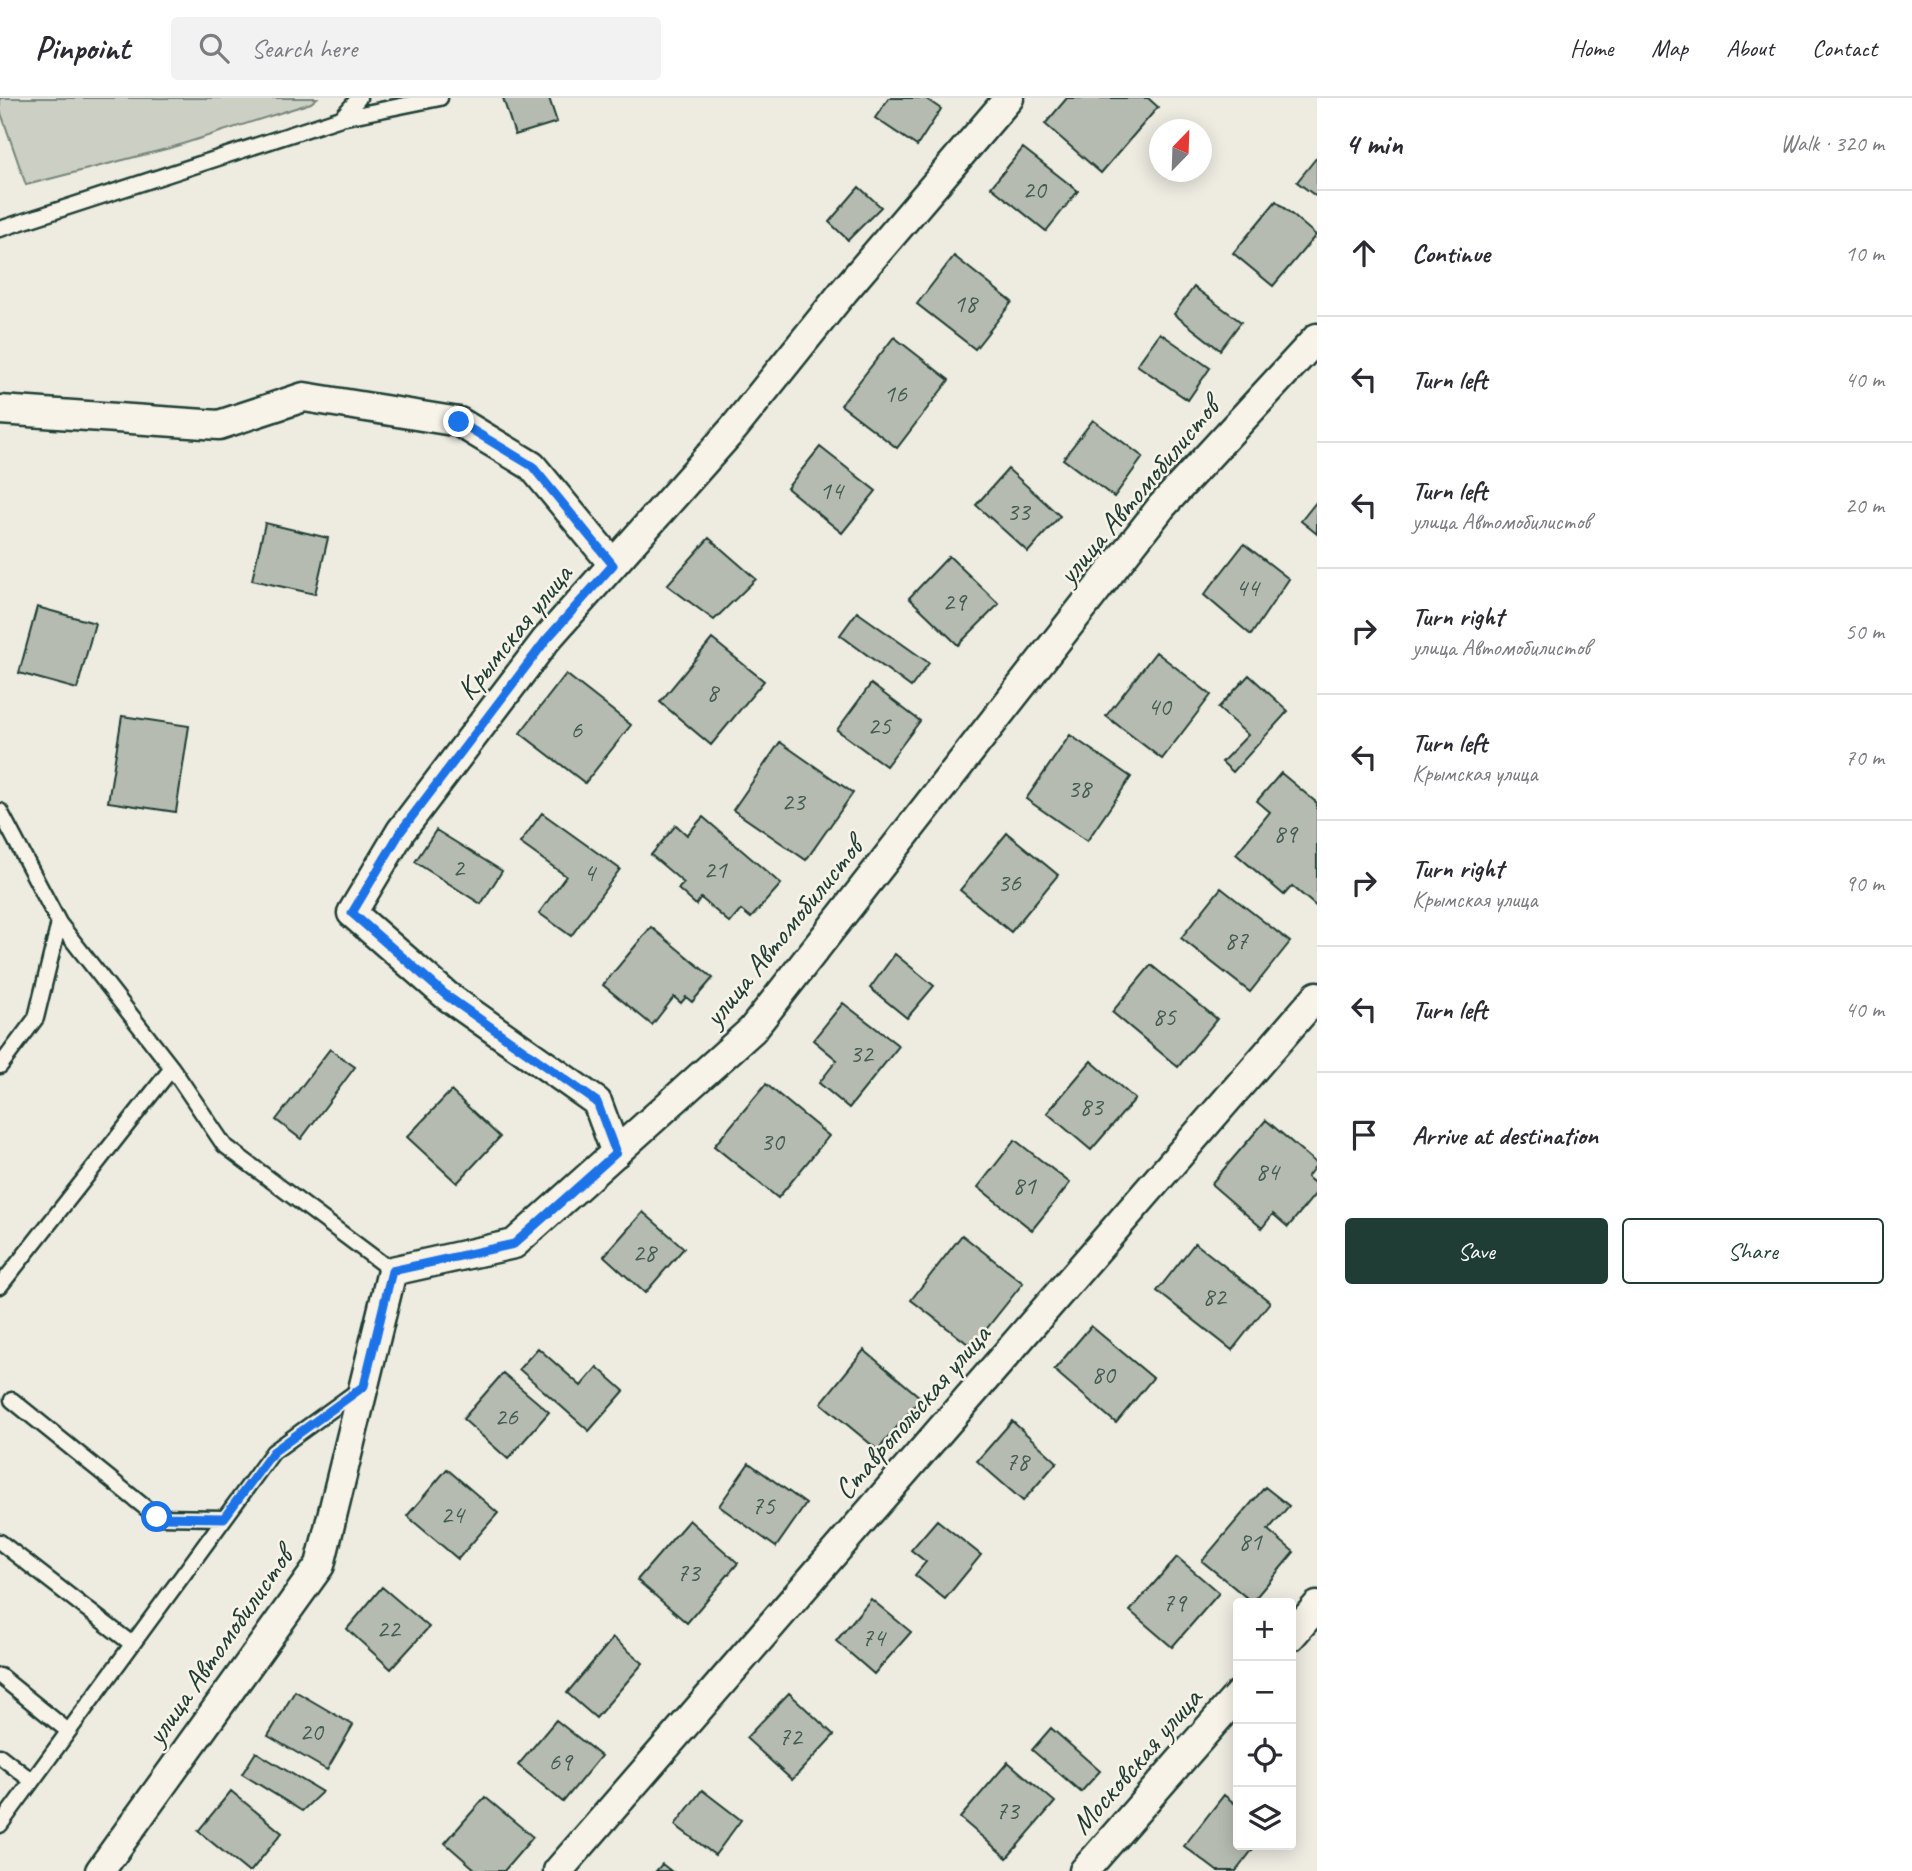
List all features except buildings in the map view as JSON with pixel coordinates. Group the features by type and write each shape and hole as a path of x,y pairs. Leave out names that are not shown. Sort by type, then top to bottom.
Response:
{"street":[{"name":"Крымская улица","path":"616,1153 597,1102 447,996 352,913 401,831 546,640 733,428 844,291 1009,98"},
{"name":"улица Автомобилистов","path":"100,1871 320,1565 392,1271 514,1244 752,1030 1162,506 1317,338"},
{"path":"0,410 219,425 304,397 459,422 532,466 613,565"},
{"name":"Ставропольская улица","path":"558,1871 1317,996"},
{"path":"1296,1630 1317,1606"},
{"name":"Московская улица","path":"1084,1871 1233,1701"}],"lane":[{"path":"341,118 359,98"},
{"path":"0,229 341,118 440,98"},
{"path":"0,811 59,923 172,1068 224,1145 392,1271"},
{"path":"0,1066 36,1018 59,923"},
{"path":"0,1286 172,1068"},
{"path":"0,1825 273,1452 364,1386"},
{"path":"12,1400 157,1517 224,1518"},
{"path":"0,1542 132,1644"},
{"path":"0,1676 68,1731"},
{"path":"0,1756 32,1781"}],"shaded area":[{"path":"0,98 317,98 311,103 170,148 26,185 0,110"}],"route":[{"path":"157,1517 224,1518 273,1452 364,1386 392,1271 514,1244 616,1153 597,1102 447,996 352,913 401,831 546,640 613,565 532,466 459,422"}]}
